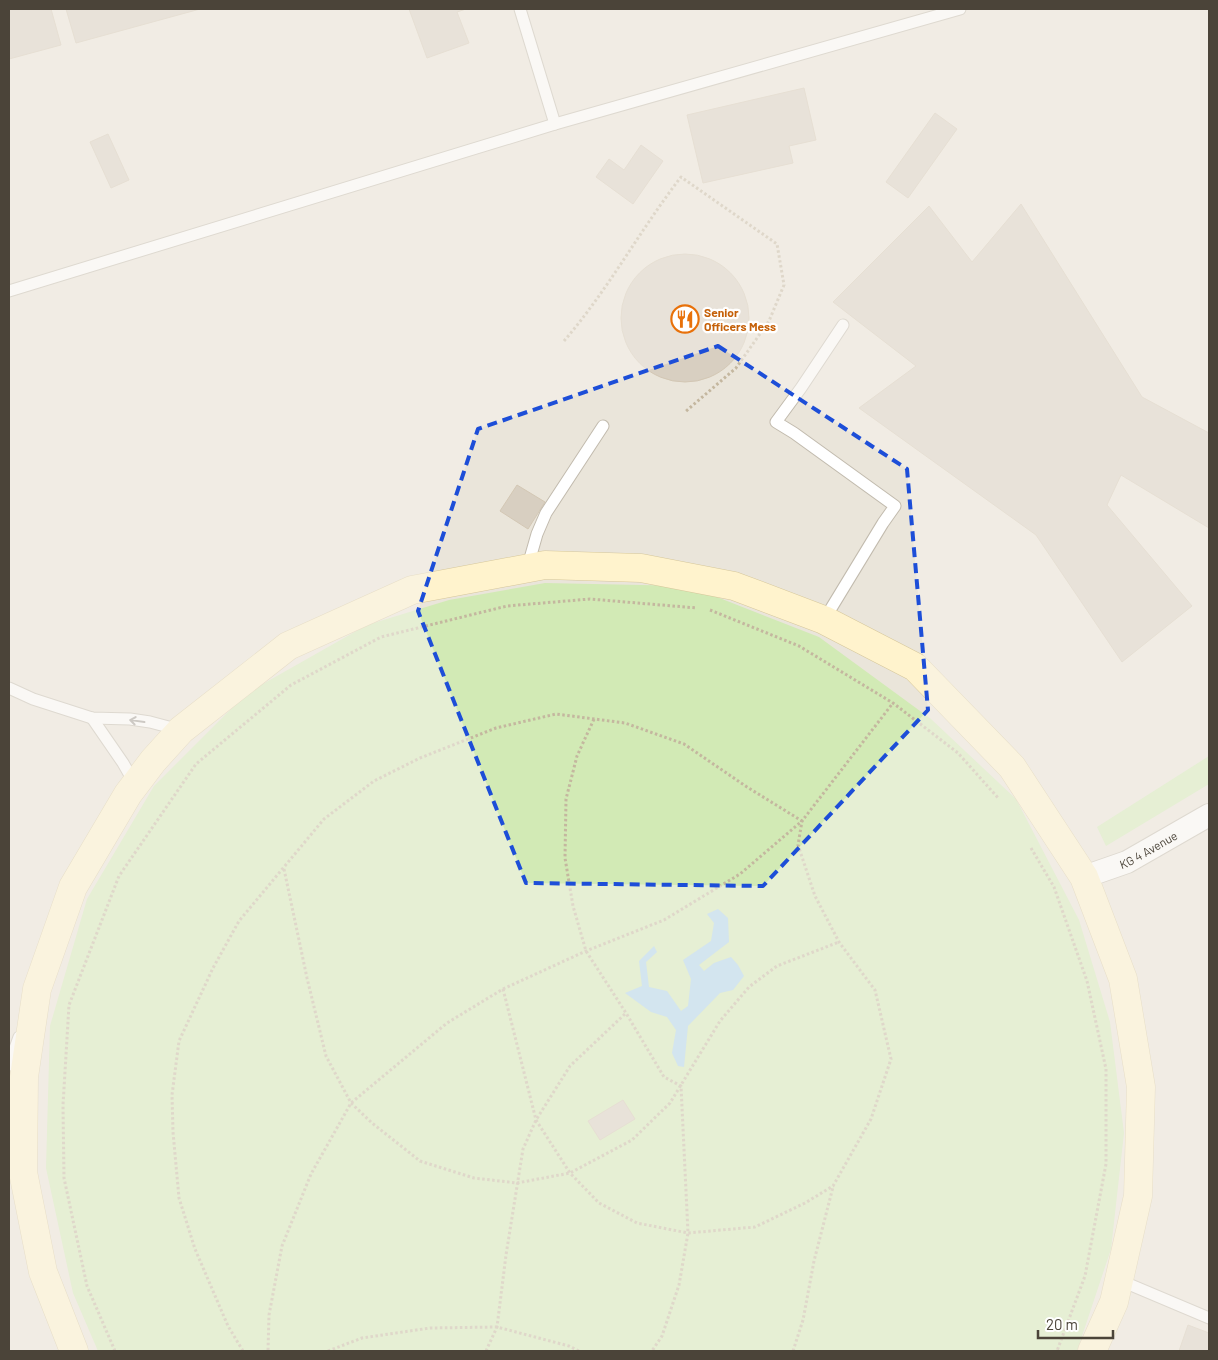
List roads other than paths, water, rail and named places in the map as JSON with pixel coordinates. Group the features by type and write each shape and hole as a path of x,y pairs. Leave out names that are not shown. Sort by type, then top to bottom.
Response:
{"main road":[{"path":"74,1351 43,1272 16,1168 24,1077 38,989 73,887 128,794 153,761 181,730 288,646 412,590 545,565 641,568 734,586 824,620 915,667 1012,767 1084,877 1122,979 1141,1087 1138,1196 1114,1302 1092,1351"}],"street":[{"name":"KG 4 Avenue","path":"1084,877 1127,862 1209,815"}],"lane":[{"path":"520,9 555,124"},
{"path":"9,291 555,124 960,9"},
{"path":"824,620 895,506 776,422 842,326"},
{"path":"527,569 537,534 546,513 603,426"},
{"path":"9,688 33,699 92,718 150,722 181,730"},
{"path":"92,718 135,784 128,794"},
{"path":"9,1065 38,989"},
{"path":"1119,1280 1209,1318"}],"water":[{"path":"718,909 728,918 729,942 699,965 704,971 714,963 731,957 744,976 733,990 720,993 688,1026 684,1067 678,1066 672,1053 676,1030 667,1017 651,1012 625,993 642,986 639,961 654,946 657,952 646,962 649,987 667,991 681,1011 688,1006 691,979 683,960 711,941 714,923 707,914"}],"place":[{"name":"Senior Officers Mess","path":"685,319"}]}
